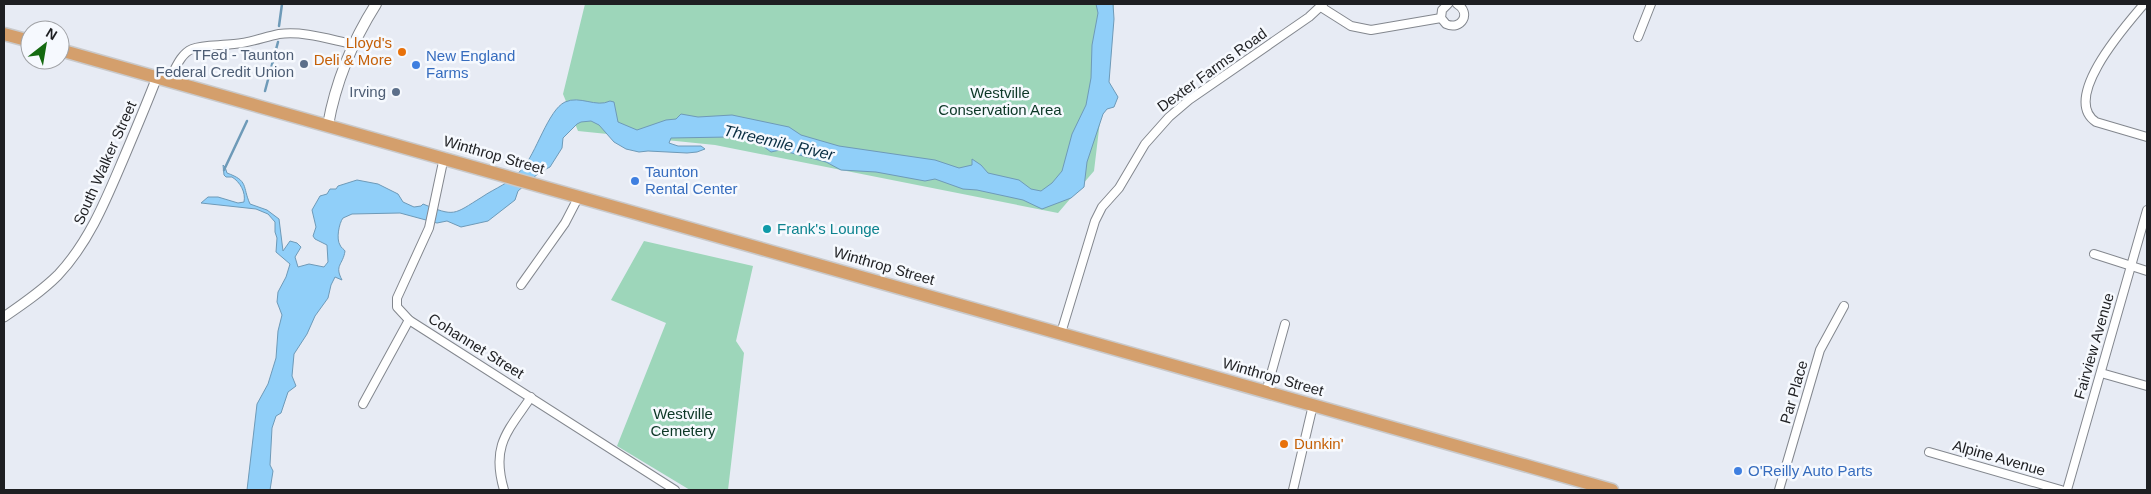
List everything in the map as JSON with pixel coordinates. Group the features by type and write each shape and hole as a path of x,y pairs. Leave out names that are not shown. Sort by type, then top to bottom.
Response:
{"highway":[{"path":"4,34 20,38"},
{"name":"Winthrop Street","path":"70,53 1612,490"}],"main road":[{"path":"328,125 333,97 352,44 376,4"}],"street":[{"path":"1448,4 1442,10 1441,18 1451,26 1461,24 1465,14 1462,7 1457,4"},
{"path":"1638,37 1651,4"},
{"path":"2144,4 2107,49 2094,74 2087,104 2090,117 2099,123 2147,137"},
{"path":"1322,5 1351,26 1371,30 1441,18"},
{"name":"Dexter Farms Road","path":"1061,333 1095,220 1102,207 1119,188 1139,153 1154,133 1189,100 1310,17 1322,5"},
{"path":"163,78 183,55 192,49 207,46 252,42 267,36 294,33 308,34 352,44"},
{"name":"South Walker Street","path":"4,316 47,286 70,261 83,243 94,224 163,78"},
{"name":"Cohannet Street","path":"444,158 429,225 397,298 397,307 409,320 675,490"},
{"path":"521,285 565,222 579,196"},
{"name":"Fairview Avenue","path":"2067,490 2147,210"},
{"path":"2094,254 2147,271"},
{"name":"Par Place","path":"1779,490 1820,350 1844,306"},
{"path":"363,404 409,320"},
{"path":"1266,392 1285,324"},
{"path":"2101,373 2147,386"},
{"path":"504,490 499,471 499,453 504,438 531,397"},
{"path":"1293,490 1313,405"},
{"name":"Alpine Avenue","path":"1929,452 2061,490"}],"green space":[{"name":"Westville Conservation Area","path":"585,4 1114,4 1094,171 1058,213 715,145 578,131 563,94"},
{"name":"Westville Cemetery","path":"644,241 753,266 736,341 744,353 728,490 690,490 617,446 666,323 611,300"}],"water":[{"name":"Threemile River","path":"1096,4 1113,4 1114,19 1109,82 1118,97 1114,107 1107,109 1103,114 1087,162 1084,187 1071,198 1042,209 1023,200 977,190 963,189 935,179 925,181 876,172 841,170 826,162 780,150 771,152 760,144 728,137 671,138 669,143 678,146 701,146 705,149 697,152 639,152 626,149 614,142 599,125 591,121 577,124 563,138 562,148 550,167 540,172 518,191 515,200 488,221 461,227 447,221 437,223 400,213 352,214 343,218 338,235 341,247 345,251 339,268 342,280 335,277 328,298 315,316 307,334 294,354 292,376 296,386 288,392 281,413 276,416 272,428 270,465 273,471 270,490 247,490 257,404 268,384 276,358 278,331 282,315 277,302 278,292 290,264 276,252 275,222 268,214 256,209 201,203 208,197 218,197 238,203 244,202 242,188 232,177 224,175 223,165 227,173 242,182 250,204 267,210 279,219 283,251 290,241 297,243 301,247 295,257 298,267 309,264 324,267 328,262 327,245 313,236 316,227 312,210 320,196 327,194 330,189 336,189 338,186 357,180 378,184 398,194 403,202 414,207 423,204 442,211 459,211 518,174 527,162 553,114 565,102 571,100 599,103 614,102 618,122 637,130 666,120 676,119 681,114 698,117 732,115 789,127 801,135 839,146 935,160 959,168 972,165 972,159 988,173 1019,180 1031,189 1041,191 1052,183 1062,171 1072,134 1086,105 1091,78 1092,45 1098,13"}],"waterway":[{"path":"279,26 282,4"},
{"path":"265,91 278,42"},
{"path":"224,170 247,121"}],"place":[{"name":"Lloyd's Deli & More","path":"402,52"},
{"name":"TFed - Taunton Federal Credit Union","path":"304,64"},
{"name":"New England Farms","path":"416,65"},
{"name":"Irving","path":"396,92"},
{"name":"Taunton Rental Center","path":"635,181"},
{"name":"Frank's Lounge","path":"767,229"},
{"name":"Dunkin'","path":"1284,444"},
{"name":"O'Reilly Auto Parts","path":"1738,471"}]}
